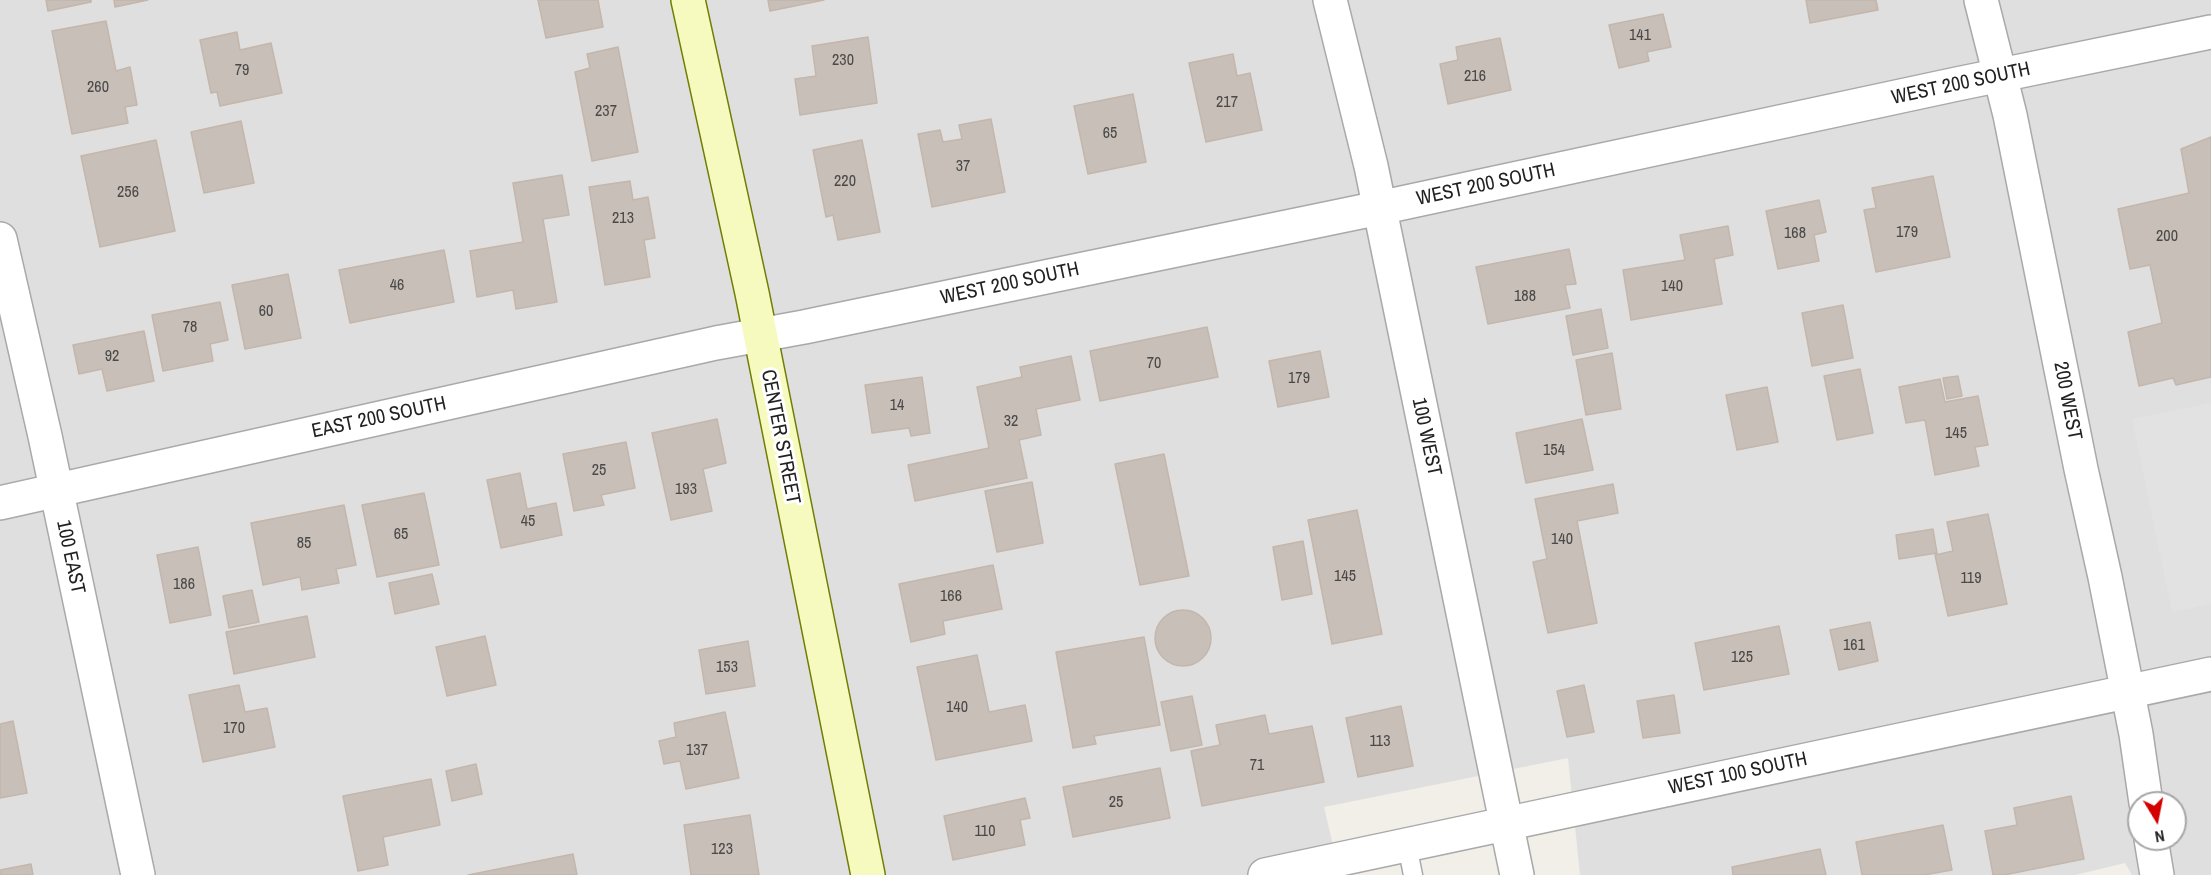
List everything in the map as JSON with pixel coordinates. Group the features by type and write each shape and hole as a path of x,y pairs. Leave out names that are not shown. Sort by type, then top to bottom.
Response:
{"street":[{"name":"CENTER STREET","path":"688,0 759,335 868,875"},
{"name":"100 WEST","path":"1330,0 1371,166 1517,875"},
{"name":"200 WEST","path":"1982,0 2010,115 2105,577 2136,734 2144,791"},
{"name":"WEST 200 SOUTH","path":"759,335 1379,208 2211,32"},
{"name":"100 EAST","path":"0,239 138,875"},
{"name":"EAST 200 SOUTH","path":"0,503 759,335"},
{"name":"WEST 100 SOUTH","path":"1265,875 1410,860 1507,823 2211,674"},
{"path":"2153,851 2157,875"}],"shaded area":[{"path":"0,0 2211,0 2211,875 2132,875 2125,863 2075,875 1580,875 1568,758 1324,807 1340,875 0,875"},
{"path":"2211,403 2211,604 2172,612 2132,419"}],"building":[{"path":"46,0 91,0 91,2 48,11"},
{"path":"114,0 148,0 115,7"},
{"path":"538,0 598,0 603,27 546,38"},
{"path":"768,0 824,0 770,11"},
{"path":"1806,0 1876,0 1878,10 1810,23"},
{"path":"1663,14 1671,47 1647,52 1649,61 1619,68 1609,25"},
{"path":"106,21 116,71 130,67 137,105 125,107 128,123 72,134 52,31"},
{"path":"237,32 240,50 271,43 282,93 220,106 217,92 211,93 200,40"},
{"path":"868,37 877,103 800,115 795,79 816,76 812,46"},
{"path":"1500,38 1511,90 1448,104 1440,64 1458,60 1456,47"},
{"path":"618,47 638,152 592,161 575,72 590,68 587,54"},
{"path":"1233,54 1237,76 1250,73 1262,130 1206,142 1189,63"},
{"path":"1133,94 1146,162 1088,174 1074,106"},
{"path":"991,119 1005,192 932,207 918,134 940,130 943,142 962,139 959,125"},
{"path":"241,121 254,183 204,193 191,132"},
{"path":"2211,137 2211,377 2176,385 2173,378 2139,386 2128,332 2162,323 2150,265 2130,269 2118,209 2189,193 2181,149"},
{"path":"156,140 175,231 100,247 81,156"},
{"path":"862,140 880,232 838,240 833,215 826,217 813,150"},
{"path":"562,175 569,215 543,219 557,302 516,309 513,290 477,297 470,251 523,242 513,183"},
{"path":"1933,176 1950,257 1876,272 1864,210 1876,208 1872,188"},
{"path":"630,181 633,200 648,197 655,238 644,240 650,277 605,285 589,187"},
{"path":"1819,200 1826,232 1814,235 1819,261 1778,269 1766,211"},
{"path":"1728,226 1733,255 1714,259 1722,304 1631,320 1623,270 1685,260 1680,235"},
{"path":"1569,249 1576,284 1565,285 1570,308 1488,324 1476,267"},
{"path":"444,250 454,302 350,323 339,270"},
{"path":"288,274 301,338 245,349 232,285"},
{"path":"220,302 228,340 210,344 213,361 163,371 152,315"},
{"path":"1843,305 1853,358 1812,366 1802,313"},
{"path":"1601,309 1608,348 1573,355 1566,316"},
{"path":"1207,327 1218,377 1100,401 1090,351"},
{"path":"144,331 154,381 107,391 102,369 79,374 73,345"},
{"path":"1320,351 1329,397 1278,407 1269,361"},
{"path":"1612,353 1621,409 1586,415 1576,360"},
{"path":"1071,356 1080,400 1036,409 1041,435 1019,440 1027,478 915,501 908,465 989,448 977,387 1022,377 1020,367"},
{"path":"1860,369 1873,433 1837,440 1824,376"},
{"path":"1958,376 1962,396 1947,399 1943,378"},
{"path":"922,377 930,433 911,436 909,428 872,433 865,385"},
{"path":"1940,379 1945,402 1978,396 1988,445 1975,447 1979,466 1935,475 1925,420 1906,423 1899,387"},
{"path":"1767,387 1778,442 1737,450 1726,395"},
{"path":"717,419 726,463 703,469 712,511 671,520 652,433"},
{"path":"1582,419 1593,470 1526,483 1516,433"},
{"path":"626,442 635,488 601,495 604,505 574,511 563,454"},
{"path":"1164,454 1189,576 1140,585 1115,464"},
{"path":"520,473 527,509 556,503 562,535 501,548 487,480"},
{"path":"1032,482 1043,543 997,552 985,491"},
{"path":"1613,484 1618,513 1577,521 1597,623 1548,633 1533,562 1547,559 1535,499"},
{"path":"424,493 439,565 377,577 362,505"},
{"path":"344,505 356,565 336,569 339,583 302,590 300,577 263,585 251,523"},
{"path":"1357,510 1382,634 1332,644 1308,520"},
{"path":"1988,514 2007,604 1948,616 1935,555 1953,551 1947,522"},
{"path":"1933,529 1937,553 1899,559 1896,535"},
{"path":"1303,541 1312,594 1282,600 1273,547"},
{"path":"198,547 211,615 170,623 157,555"},
{"path":"993,565 1002,609 943,621 945,634 911,642 899,584"},
{"path":"432,574 439,604 395,614 389,583"},
{"path":"252,590 259,622 229,628 223,596"},
{"path":"1178,610 1188,610 1203,618 1209,627 1211,638 1209,649 1203,658 1188,666 1178,666 1167,661 1160,654 1155,643 1155,633 1160,622 1167,615"},
{"path":"307,616 315,657 234,674 226,632"},
{"path":"1870,622 1878,661 1839,670 1830,630"},
{"path":"1779,626 1789,674 1704,690 1695,643"},
{"path":"485,636 496,685 447,696 436,647"},
{"path":"1144,637 1160,725 1094,736 1096,744 1073,748 1056,652"},
{"path":"748,641 755,686 706,694 699,650"},
{"path":"977,655 989,712 1025,705 1032,741 936,760 917,667"},
{"path":"239,685 245,712 267,708 275,747 203,762 189,695"},
{"path":"1584,685 1594,732 1567,737 1557,691"},
{"path":"1674,695 1680,733 1643,738 1637,701"},
{"path":"1192,696 1202,745 1171,751 1161,702"},
{"path":"1401,706 1413,766 1358,777 1346,718"},
{"path":"725,712 739,778 686,789 680,761 664,764 659,741 676,737 674,723"},
{"path":"1265,715 1269,734 1312,726 1324,782 1202,806 1191,751 1220,745 1216,725"},
{"path":"13,721 27,793 0,798 0,724"},
{"path":"476,764 482,794 452,801 446,771"},
{"path":"1160,768 1170,818 1073,837 1063,787"},
{"path":"431,779 440,825 383,837 388,865 358,871 343,796"},
{"path":"2071,796 2084,859 2004,875 1993,875 1985,831 2017,825 2014,808"},
{"path":"1025,798 1030,818 1020,820 1025,845 953,860 944,816"},
{"path":"750,815 759,875 691,875 684,825"},
{"path":"1943,825 1952,870 1924,875 1862,875 1856,842"},
{"path":"1820,849 1826,875 1733,875 1732,867"},
{"path":"573,854 577,875 468,875"},
{"path":"31,864 33,875 0,875 0,870"}]}
